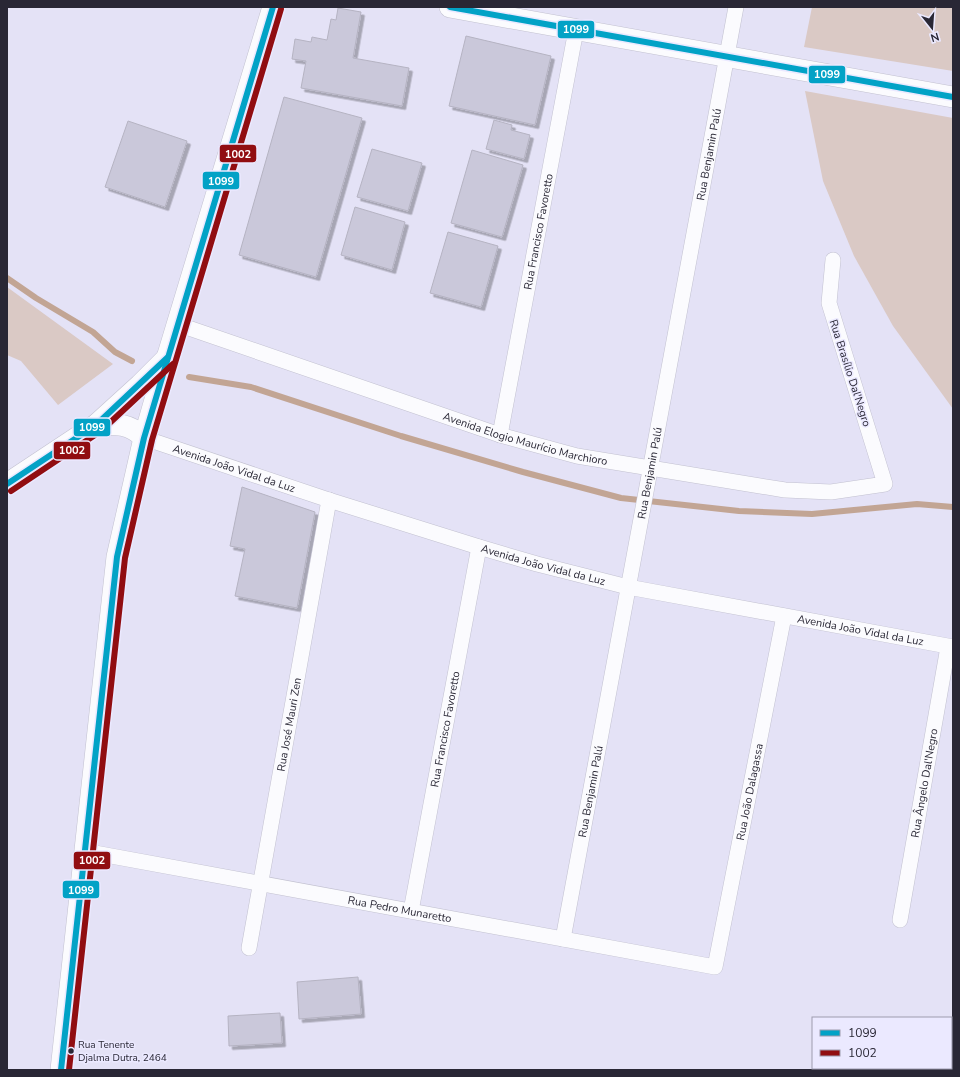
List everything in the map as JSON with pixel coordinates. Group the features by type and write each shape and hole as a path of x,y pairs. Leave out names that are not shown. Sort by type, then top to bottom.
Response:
{"main road":[{"path":"62,1070 84,850 116,564 144,438 273,7"},
{"path":"450,7 953,97"},
{"path":"7,484 96,425 167,358"},
{"path":"96,425 128,425 137,430 144,438"}],"street":[{"name":"Rua Benjamin Palú","path":"563,939 736,7"},
{"name":"Rua Francisco Favoretto","path":"500,434 576,30"},
{"name":"Rua Brasílio Dal'Negro","path":"834,260 829,303 885,484"},
{"name":"Avenida Elogio Maurício Marchioro","path":"177,324 500,434 578,456 785,490 810,492 838,491 885,484"},
{"name":"Avenida João Vidal da Luz","path":"144,438 329,500 545,566 628,587 950,647"},
{"name":"Rua José Mauri Zen","path":"249,948 329,500"},
{"name":"Rua Francisco Favoretto","path":"411,911 479,547"},
{"name":"Rua João Dalagassa","path":"715,967 784,616"},
{"name":"Rua Ângelo Dal'Negro","path":"900,920 950,647"},
{"name":"Rua Pedro Munaretto","path":"84,850 715,967"}],"shaded area":[{"path":"812,7 953,7 953,71 804,47"},
{"path":"805,91 953,118 953,409 893,326 854,256 823,181"},
{"path":"7,287 113,364 58,405 21,361 7,355"}],"building":[{"path":"338,8 361,12 353,58 409,68 402,106 301,88 306,61 292,59 295,39 311,42 312,37 327,40 331,19 336,20"},
{"path":"466,36 551,56 535,125 449,106"},
{"path":"284,97 362,118 316,277 239,255"},
{"path":"494,120 512,125 511,130 530,135 524,159 486,149"},
{"path":"128,121 187,141 165,207 105,187"},
{"path":"372,149 422,163 408,211 357,197"},
{"path":"472,150 523,165 502,237 451,223"},
{"path":"355,207 405,222 392,270 341,255"},
{"path":"448,232 498,246 481,307 430,293"},
{"path":"242,487 315,512 297,608 235,596 245,549 230,546"},
{"path":"358,977 361,1014 299,1019 297,982"},
{"path":"280,1013 282,1043 229,1046 228,1016"}],"waterway":[{"path":"7,278 36,298 93,332 115,352 132,361"},
{"path":"189,377 251,387 401,436 523,472 621,498 739,511 812,514 917,504 953,507"}],"transit line":[{"name":"1099","path":"61,1070 117,557 144,438 273,7"},
{"name":"1099","path":"450,7 953,97"},
{"name":"1002","path":"69,1070 125,558 152,440 281,9"},
{"name":"1099","path":"7,484 96,425 167,358"},
{"name":"1002","path":"11,491 101,431 173,364"}],"place":[{"name":"Rua Tenente Djalma Dutra, 2464","path":"71,1051"}]}
